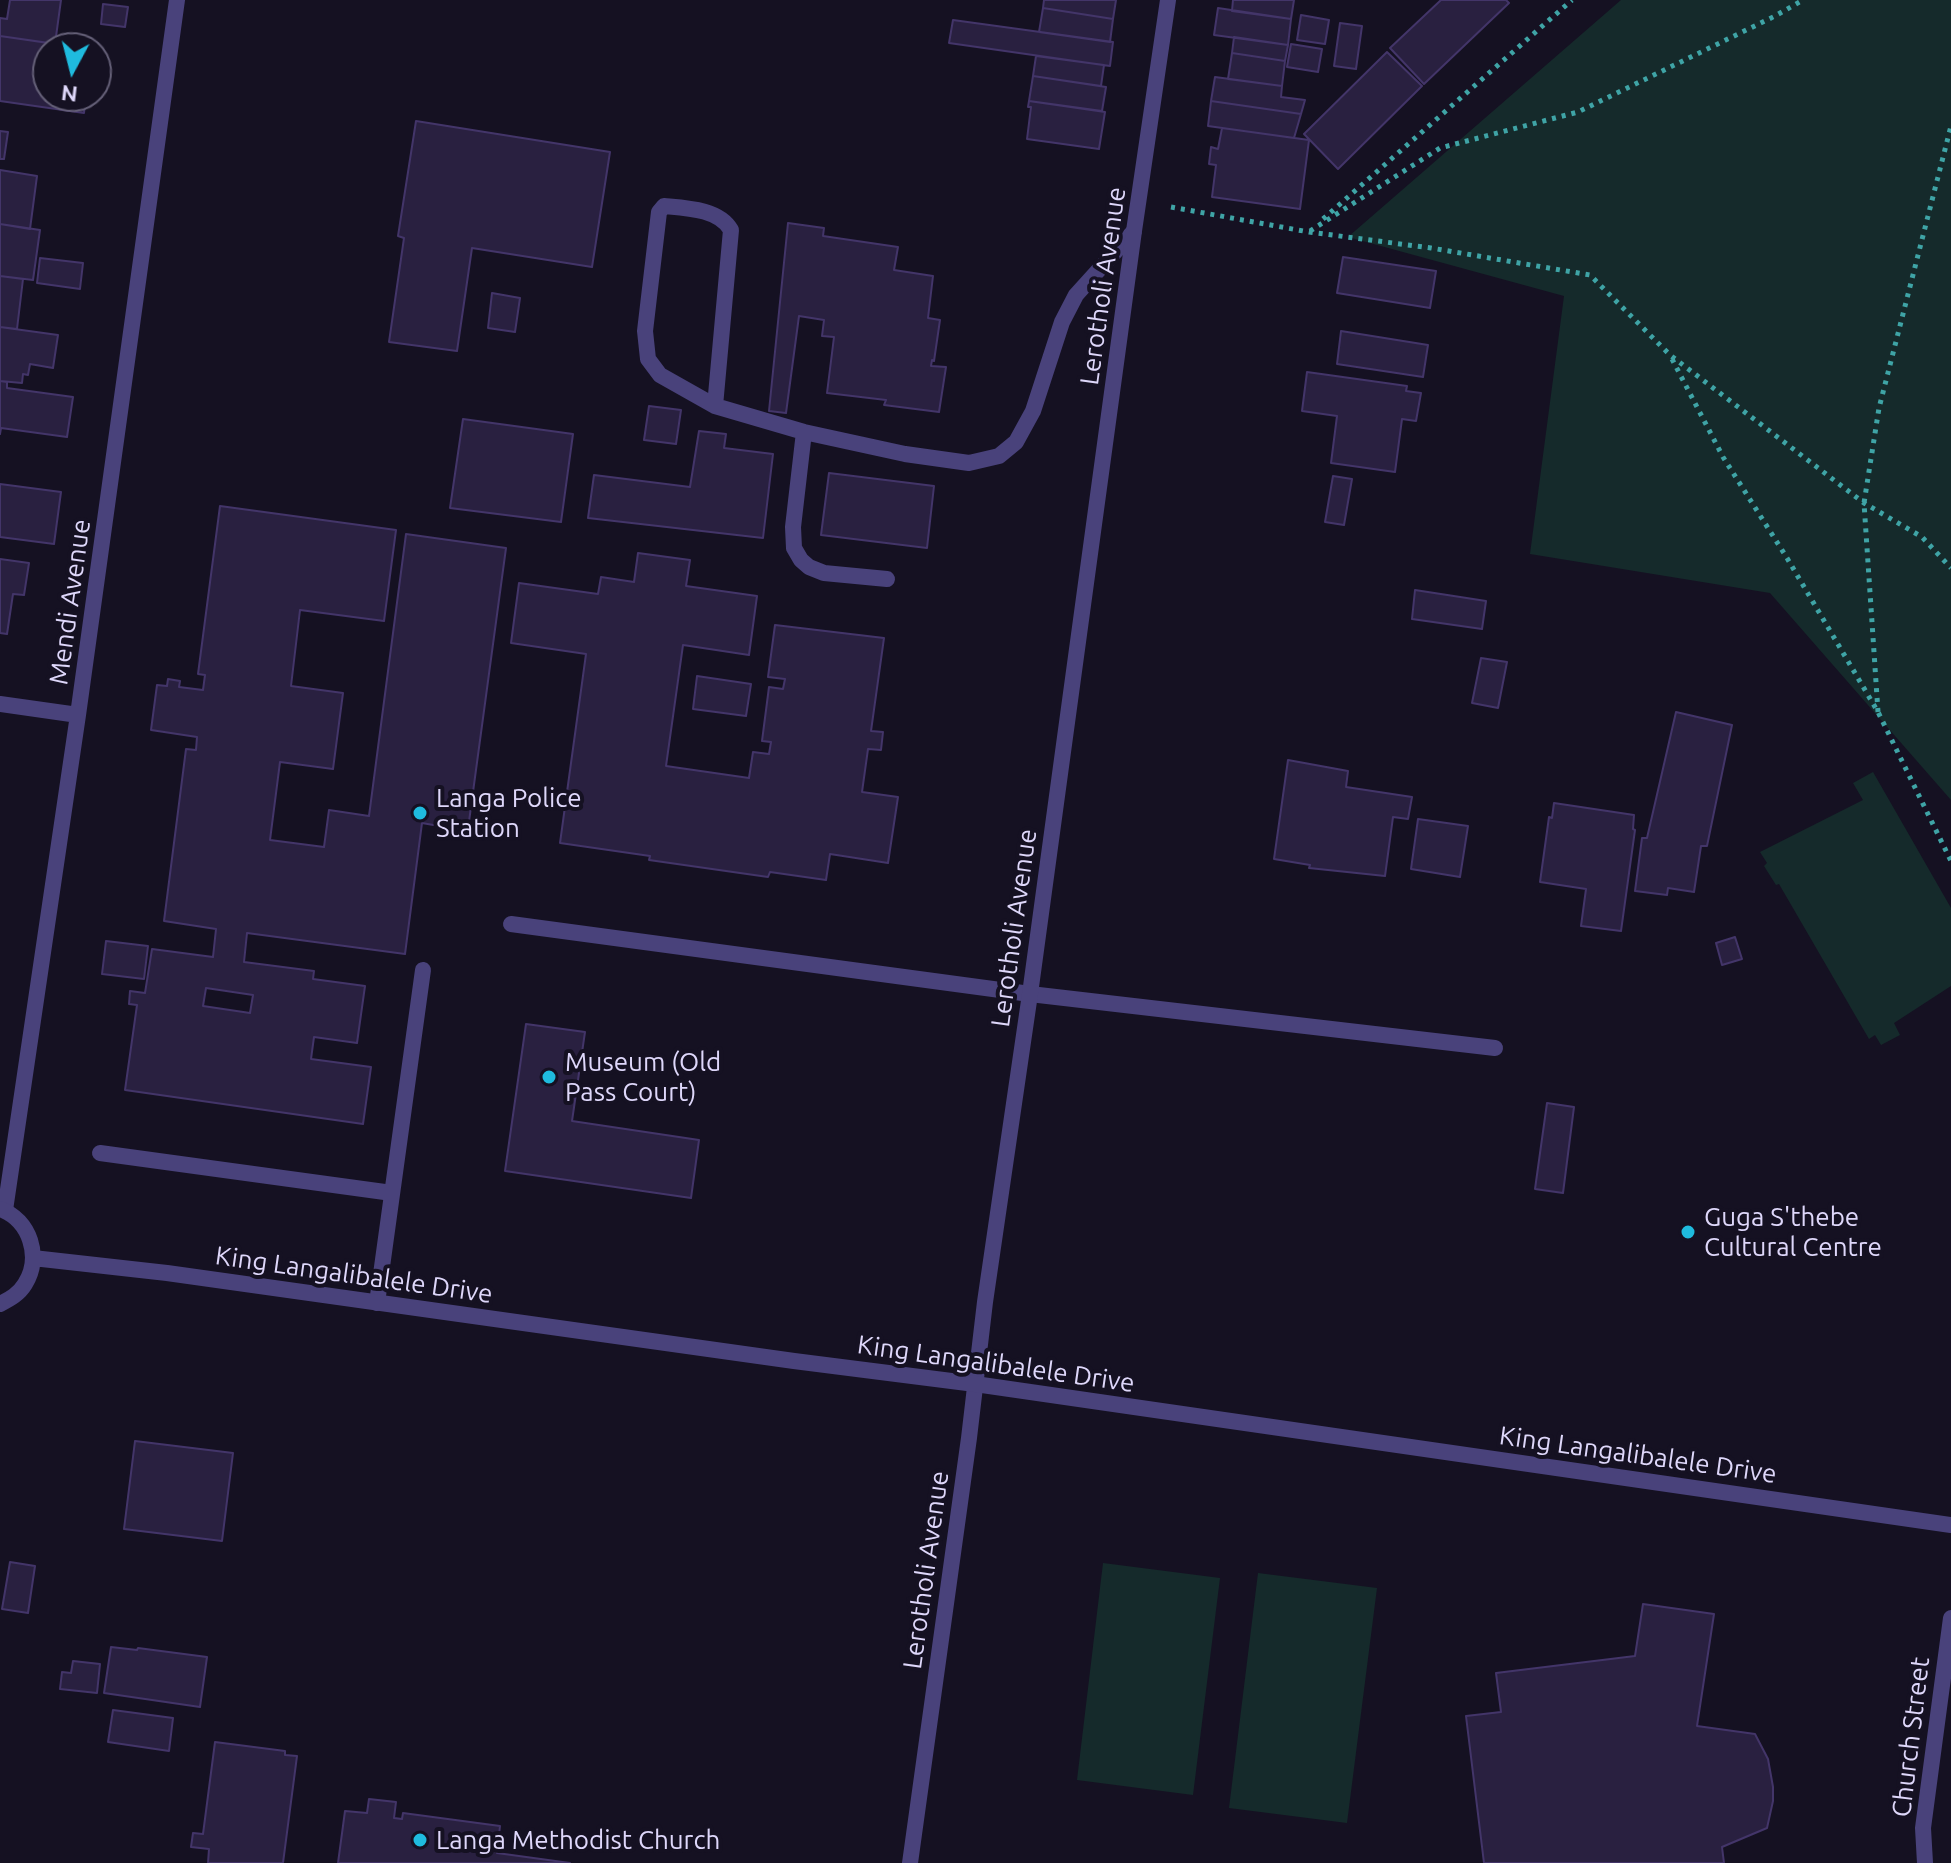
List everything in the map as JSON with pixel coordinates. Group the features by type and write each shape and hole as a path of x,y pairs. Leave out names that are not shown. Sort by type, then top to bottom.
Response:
{"street":[{"name":"Mendi Avenue","path":"2,1209 78,715 177,0"},
{"name":"Lerotholi Avenue","path":"910,1863 1168,0"},
{"path":"715,406 731,230 727,222 718,217 693,209 664,206 659,212 645,331 648,359 660,375 715,406 804,432 905,454 969,463 999,456 1016,442 1033,411 1062,322 1076,295 1134,231"},
{"path":"804,432 793,527 794,548 809,567 824,573 887,579"},
{"path":"0,704 78,715"},
{"path":"511,924 1030,994 1495,1048"},
{"path":"377,1303 423,970"},
{"path":"100,1153 392,1193"},
{"path":"0,1304 24,1286 33,1258 29,1235 15,1217 2,1209"},
{"name":"King Langalibalele Drive","path":"33,1258 167,1273 975,1384 1951,1525"},
{"name":"Church Street","path":"1925,1863 1923,1828 1951,1618"}],"path":[{"path":"1309,232 1572,0"},
{"path":"1309,232 1440,148 1578,112 1803,0"},
{"path":"1878,712 1864,503 1879,408 1951,126"},
{"path":"1139,201 1309,232 1431,248 1590,275 1670,355 1864,503 1922,537 1951,568"},
{"path":"1670,355 1723,457 1878,712 1951,861"}],"green space":[{"path":"1621,0 1951,0 1951,800 1770,593 1530,554 1564,296 1348,237"},
{"path":"1873,772 1951,908 1951,986 1894,1023 1900,1035 1881,1045 1875,1035 1869,1039 1779,884 1776,885 1764,866 1767,863 1760,852 1863,800 1853,783"},
{"path":"1103,1563 1220,1578 1193,1795 1077,1780"},
{"path":"1258,1573 1377,1588 1347,1823 1229,1808"}],"building":[{"path":"10,0 61,0 57,32 32,32 32,41 0,36 0,18 7,19"},
{"path":"1044,0 1116,0 1113,19 1043,8"},
{"path":"1233,0 1294,0 1291,19 1232,11"},
{"path":"1441,0 1506,0 1509,3 1424,84 1390,48"},
{"path":"103,4 128,7 125,27 101,24"},
{"path":"1043,8 1113,19 1110,42 1039,32"},
{"path":"1218,8 1291,19 1288,45 1214,35"},
{"path":"1301,15 1329,20 1325,44 1297,40"},
{"path":"953,20 1113,42 1110,66 949,43"},
{"path":"1340,23 1362,26 1356,69 1334,66"},
{"path":"0,36 32,41 32,106 0,101"},
{"path":"1234,37 1288,45 1285,61 1232,53"},
{"path":"1291,44 1322,49 1318,72 1287,67"},
{"path":"1387,52 1422,86 1338,169 1304,134"},
{"path":"1232,53 1285,61 1282,86 1228,79"},
{"path":"1036,56 1104,65 1101,86 1033,76"},
{"path":"1033,76 1106,87 1102,111 1029,101"},
{"path":"1215,77 1282,86 1281,97 1305,100 1301,114 1211,101"},
{"path":"1029,101 1105,112 1099,149 1027,139"},
{"path":"1211,101 1301,114 1294,138 1208,126"},
{"path":"416,121 610,152 592,267 472,248 457,351 389,342 404,238 398,236"},
{"path":"1222,128 1309,140 1300,209 1212,197 1216,165 1209,164 1211,147 1218,149"},
{"path":"0,131 8,132 4,159 0,159"},
{"path":"0,170 37,176 30,229 0,224"},
{"path":"788,223 824,228 823,236 898,247 894,270 933,276 928,318 940,320 931,366 946,367 939,412 884,405 886,400 827,393 834,337 822,336 824,320 799,316 786,413 769,411"},
{"path":"0,224 40,230 33,280 0,276"},
{"path":"1343,257 1436,271 1430,308 1337,293"},
{"path":"40,258 83,263 80,289 37,283"},
{"path":"0,276 23,279 17,329 0,327"},
{"path":"492,293 520,298 515,332 488,328"},
{"path":"0,327 58,335 53,368 30,364 28,375 23,374 22,383 0,381"},
{"path":"1341,331 1428,345 1423,377 1337,364"},
{"path":"1307,372 1407,386 1406,391 1421,393 1416,421 1402,419 1395,472 1331,463 1337,416 1302,411"},
{"path":"0,381 7,382 7,388 73,397 67,437 1,428 0,434"},
{"path":"649,406 681,410 676,444 644,440"},
{"path":"463,419 573,434 561,522 450,508"},
{"path":"699,431 726,434 724,448 773,454 763,538 588,518 594,475 690,487"},
{"path":"829,473 934,486 927,548 821,535"},
{"path":"1333,476 1352,479 1344,525 1325,522"},
{"path":"0,484 61,492 54,544 0,537"},
{"name":"Langa Police Station","path":"220,506 396,530 384,621 300,610 291,686 343,693 333,769 280,762 270,840 324,847 329,810 369,816 406,534 506,548 468,829 456,828 455,835 438,832 439,826 422,823 405,954 247,933 244,962 314,971 313,979 365,986 357,1043 314,1037 311,1059 371,1067 363,1124 125,1090 137,1005 129,1004 130,991 145,993 152,949 213,957 216,929 164,921 186,749 196,750 197,737 151,730 157,685 167,686 168,679 180,681 179,687 203,690 205,675 198,674","holes":["206,988 253,995 250,1013 203,1006"]},
{"path":"638,553 690,560 686,586 757,596 749,655 683,645 666,766 749,778 753,752 769,754 771,742 762,741 769,687 783,689 785,679 768,677 775,625 884,638 871,731 883,732 881,750 868,749 862,792 898,797 888,863 830,854 826,880 770,872 768,877 649,860 650,856 560,843 586,654 511,643 519,583 598,594 601,577 634,582"},
{"path":"0,559 29,563 24,595 13,594 7,634 0,633"},
{"path":"1415,590 1486,601 1482,629 1412,619"},
{"path":"1481,658 1507,662 1498,708 1472,703"},
{"path":"697,676 751,684 746,716 693,709"},
{"path":"1676,712 1732,725 1707,846 1701,846 1694,892 1668,888 1667,895 1635,891 1642,838 1647,838"},
{"path":"1288,760 1348,771 1346,787 1412,797 1408,819 1393,817 1385,876 1309,868 1310,865 1274,859"},
{"path":"1554,803 1634,815 1635,830 1621,931 1581,926 1586,889 1540,882 1549,817 1552,818"},
{"path":"1418,819 1468,826 1460,877 1411,869"},
{"path":"1735,937 1742,959 1722,965 1716,943"},
{"path":"106,941 148,946 144,979 102,974"},
{"name":"Museum (Old Pass Court)","path":"526,1024 585,1032 572,1121 699,1140 691,1198 505,1171"},
{"path":"1547,1103 1574,1107 1563,1193 1535,1189"},
{"path":"135,1441 233,1453 222,1541 124,1529"},
{"path":"10,1562 35,1566 28,1613 2,1609"},
{"path":"1643,1604 1714,1614 1697,1726 1755,1734 1768,1759 1773,1787 1767,1828 1722,1847 1724,1863 1484,1863 1466,1716 1501,1712 1496,1673 1635,1656"},
{"path":"111,1647 207,1657 200,1707 104,1693"},
{"path":"73,1661 100,1664 97,1693 60,1689 62,1672 71,1673"},
{"path":"113,1710 173,1718 169,1751 108,1742"},
{"path":"215,1742 285,1751 285,1755 297,1756 283,1863 208,1863 209,1849 191,1847 193,1833 203,1834"},
{"name":"Langa Methodist Church","path":"369,1799 396,1802 394,1818 402,1819 403,1813 500,1826 497,1853 570,1863 338,1863 345,1811 367,1813"}],"place":[{"name":"Langa Police Station","path":"420,813"},
{"name":"Museum (Old Pass Court)","path":"549,1077"},
{"name":"Guga S'thebe Cultural Centre","path":"1688,1232"},
{"name":"Langa Methodist Church","path":"420,1840"}]}
